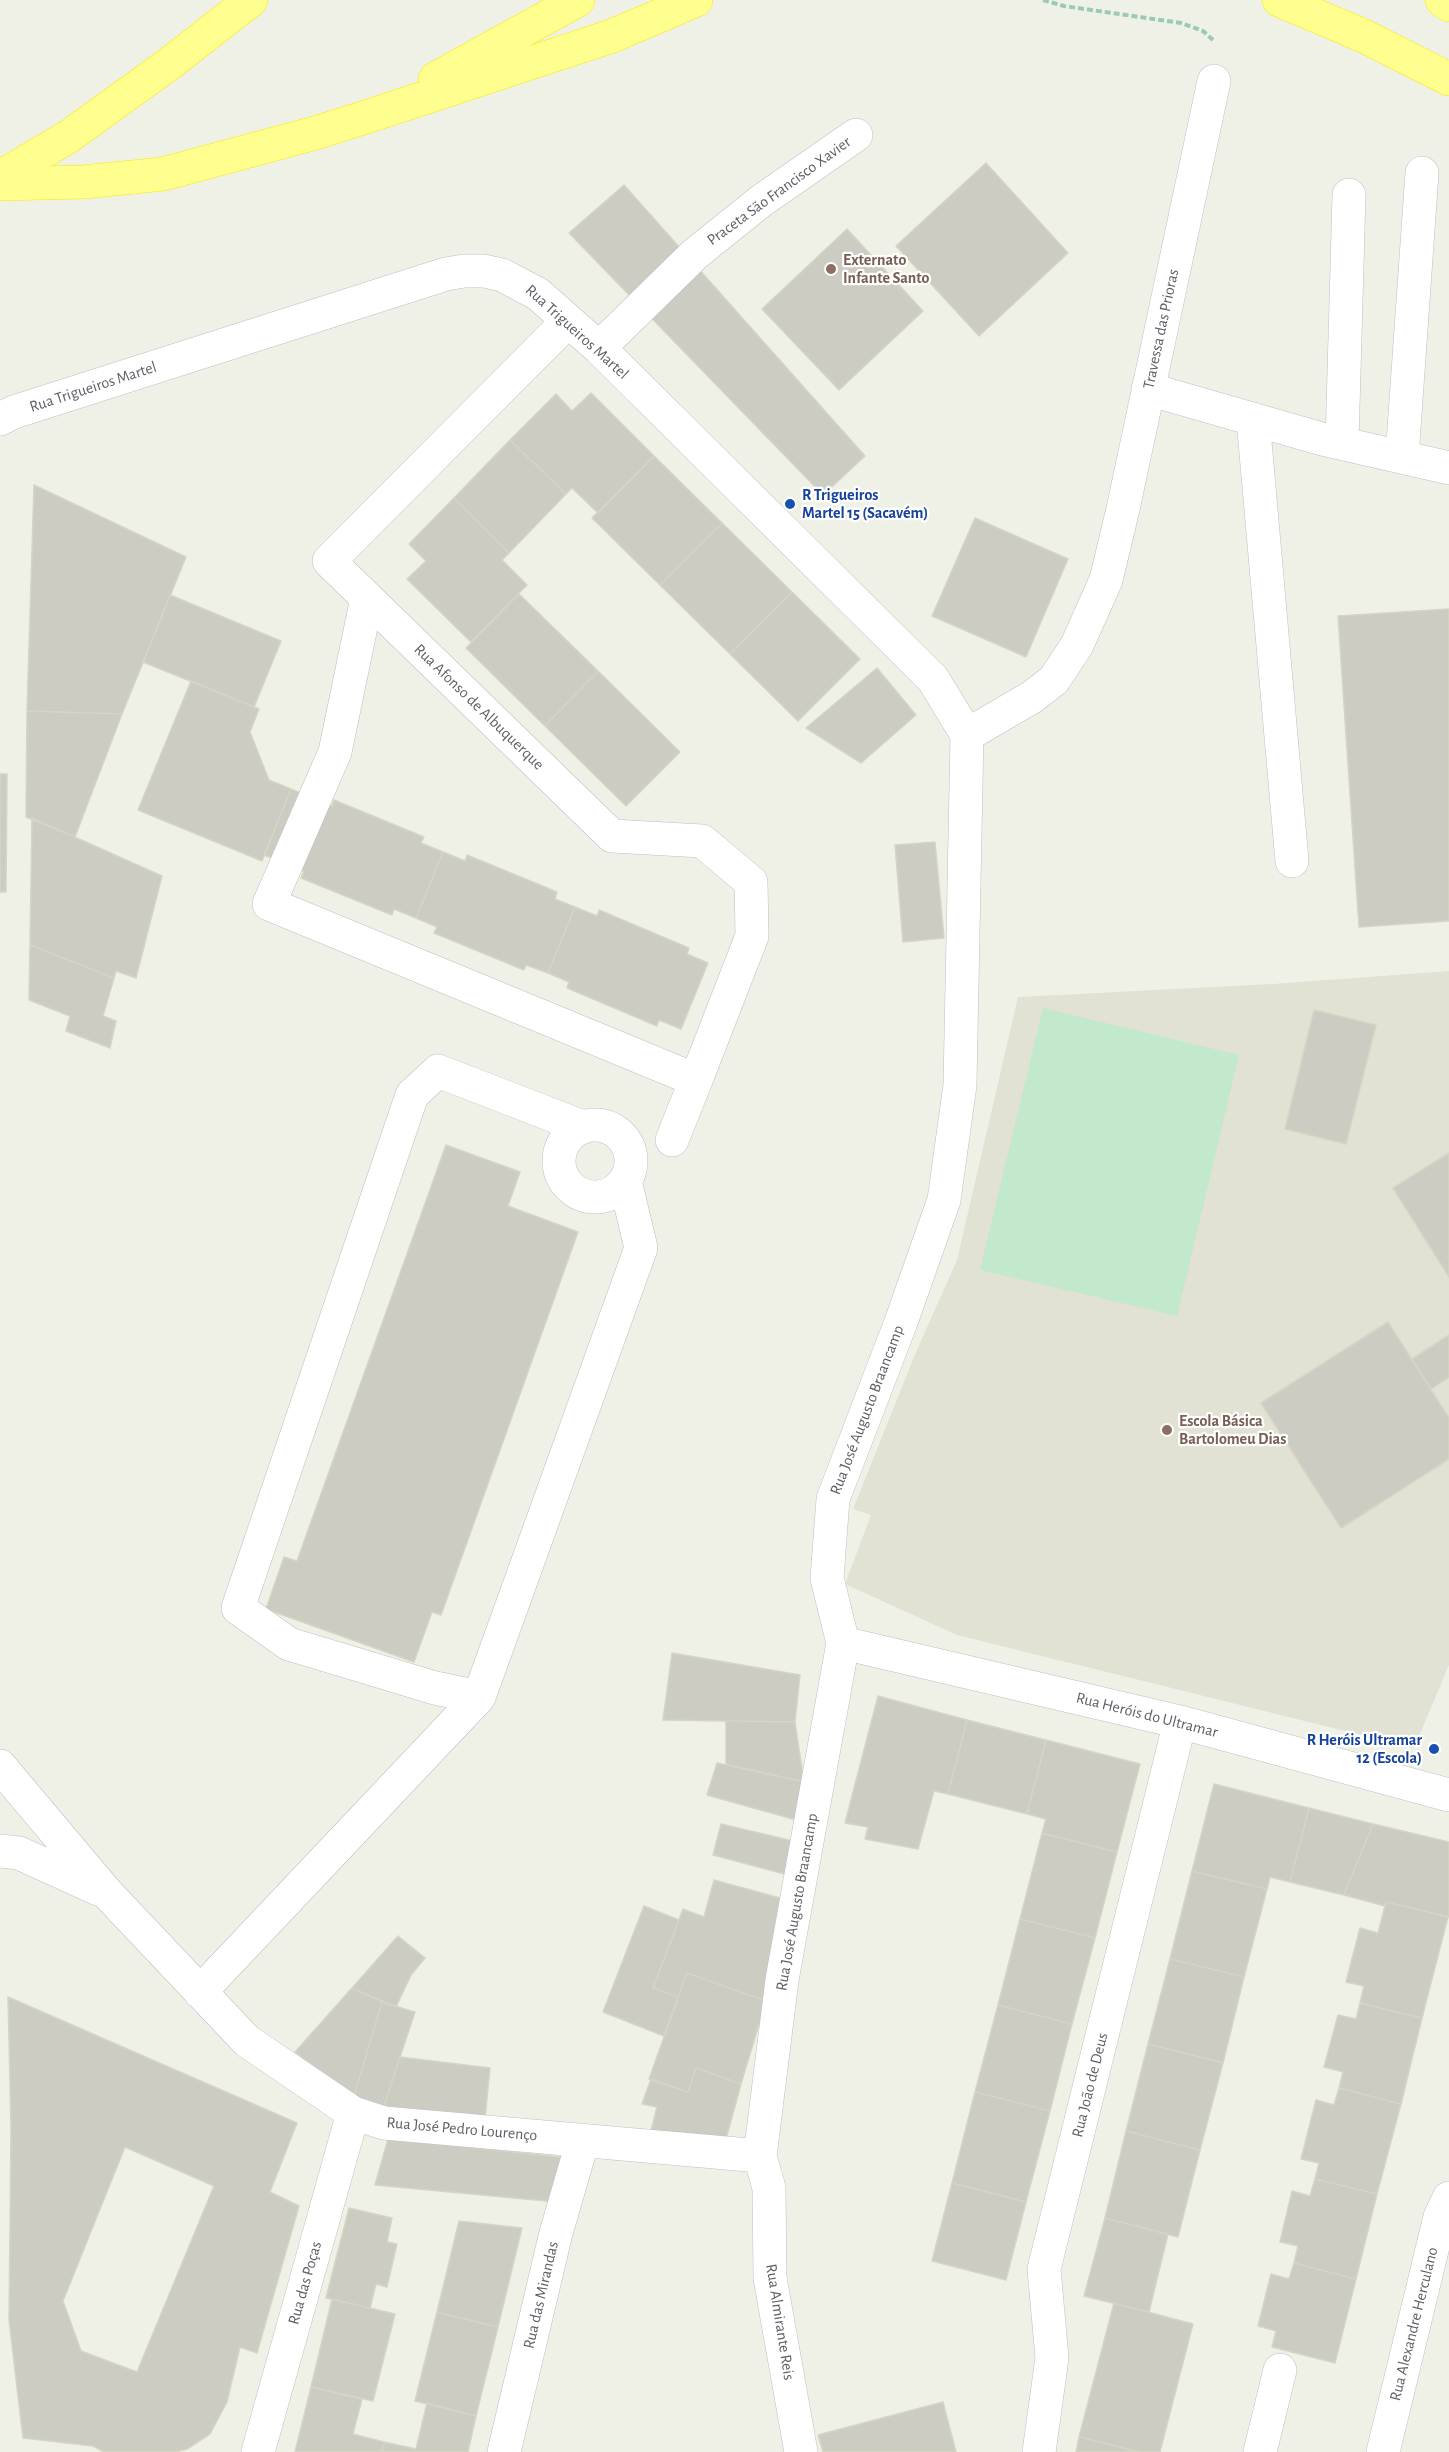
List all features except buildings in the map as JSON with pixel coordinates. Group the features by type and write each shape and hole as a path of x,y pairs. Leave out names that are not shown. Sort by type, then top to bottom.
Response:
{"highway":[{"path":"0,177 68,137 169,64 251,0"},
{"path":"366,117 578,0"},
{"path":"0,184 83,182 163,174 366,117 612,36 696,0"},
{"path":"1279,0 1364,36 1449,79"},
{"path":"1442,0 1449,5"}],"street":[{"name":"Travessa das Prioras","path":"967,735 1032,697 1054,680 1077,645 1106,580 1214,81"},
{"name":"Praceta São Francisco Xavier","path":"599,348 694,254 761,201 856,135"},
{"path":"1402,457 1422,173"},
{"path":"1342,444 1349,195"},
{"name":"Rua Trigueiros Martel","path":"7,416 446,274 484,271 502,275 538,294 599,348 933,679 967,735"},
{"name":"Rua Afonso de Albuquerque","path":"568,321 329,561 612,836 702,841 751,882 752,936 672,1140"},
{"path":"1148,389 1342,444 1449,468"},
{"path":"1253,419 1292,861"},
{"path":"366,598 335,752 269,904 696,1080"},
{"name":"Rua José Augusto Braancamp","path":"760,2156 782,1980 843,1643 827,1578 832,1499 901,1322 944,1200 960,1085 967,735"},
{"path":"479,1697 435,1688 289,1644 238,1608 412,1095 438,1071 583,1127"},
{"path":"594,1125 605,1127 624,1139 631,1160 630,1171 625,1182 608,1195 596,1197 575,1191 567,1183 559,1163 566,1141 583,1127 594,1125"},
{"path":"200,1992 479,1697 641,1248 625,1182"},
{"name":"Rua Heróis do Ultramar","path":"843,1643 1180,1722 1449,1795"},
{"name":"Rua João de Deus","path":"1039,2452 1052,2358 1044,2268 1180,1722"},
{"name":"Rua José Pedro Lourenço","path":"0,1766 106,1892 247,2041 353,2113 384,2123 760,2156"},
{"name":"Rua José Pedro Lourenço","path":"0,1851 19,1853 106,1892"},
{"name":"Rua das Poças","path":"258,2452 353,2113"},
{"name":"Rua das Mirandas","path":"504,2452 556,2234 583,2140"},
{"name":"Rua Almirante Reis","path":"760,2156 769,2188 770,2278 801,2452"},
{"name":"Rua Alexandre Herculano","path":"1383,2452 1440,2217 1449,2198"},
{"path":"1260,2452 1280,2370"}],"path":[{"path":"1043,0 1064,6 1181,23 1198,28 1215,43 1214,81"}],"shaded area":[{"name":"Escola Básica Bartolomeu Dias","path":"1449,971 1449,1665 1414,1748 957,1635 845,1584 871,1515 853,1509 916,1352 957,1260 1018,997 1273,984"}],"green space":[{"path":"1043,1008 1239,1055 1177,1316 980,1270"}],"place":[{"name":"Externato Infante Santo","path":"831,269"},
{"name":"R Trigueiros Martel 15 (Sacavém)","path":"790,504"},
{"name":"Escola Básica Bartolomeu Dias","path":"1167,1430"},
{"name":"R Heróis Ultramar 12 (Escola)","path":"1434,1749"}]}
